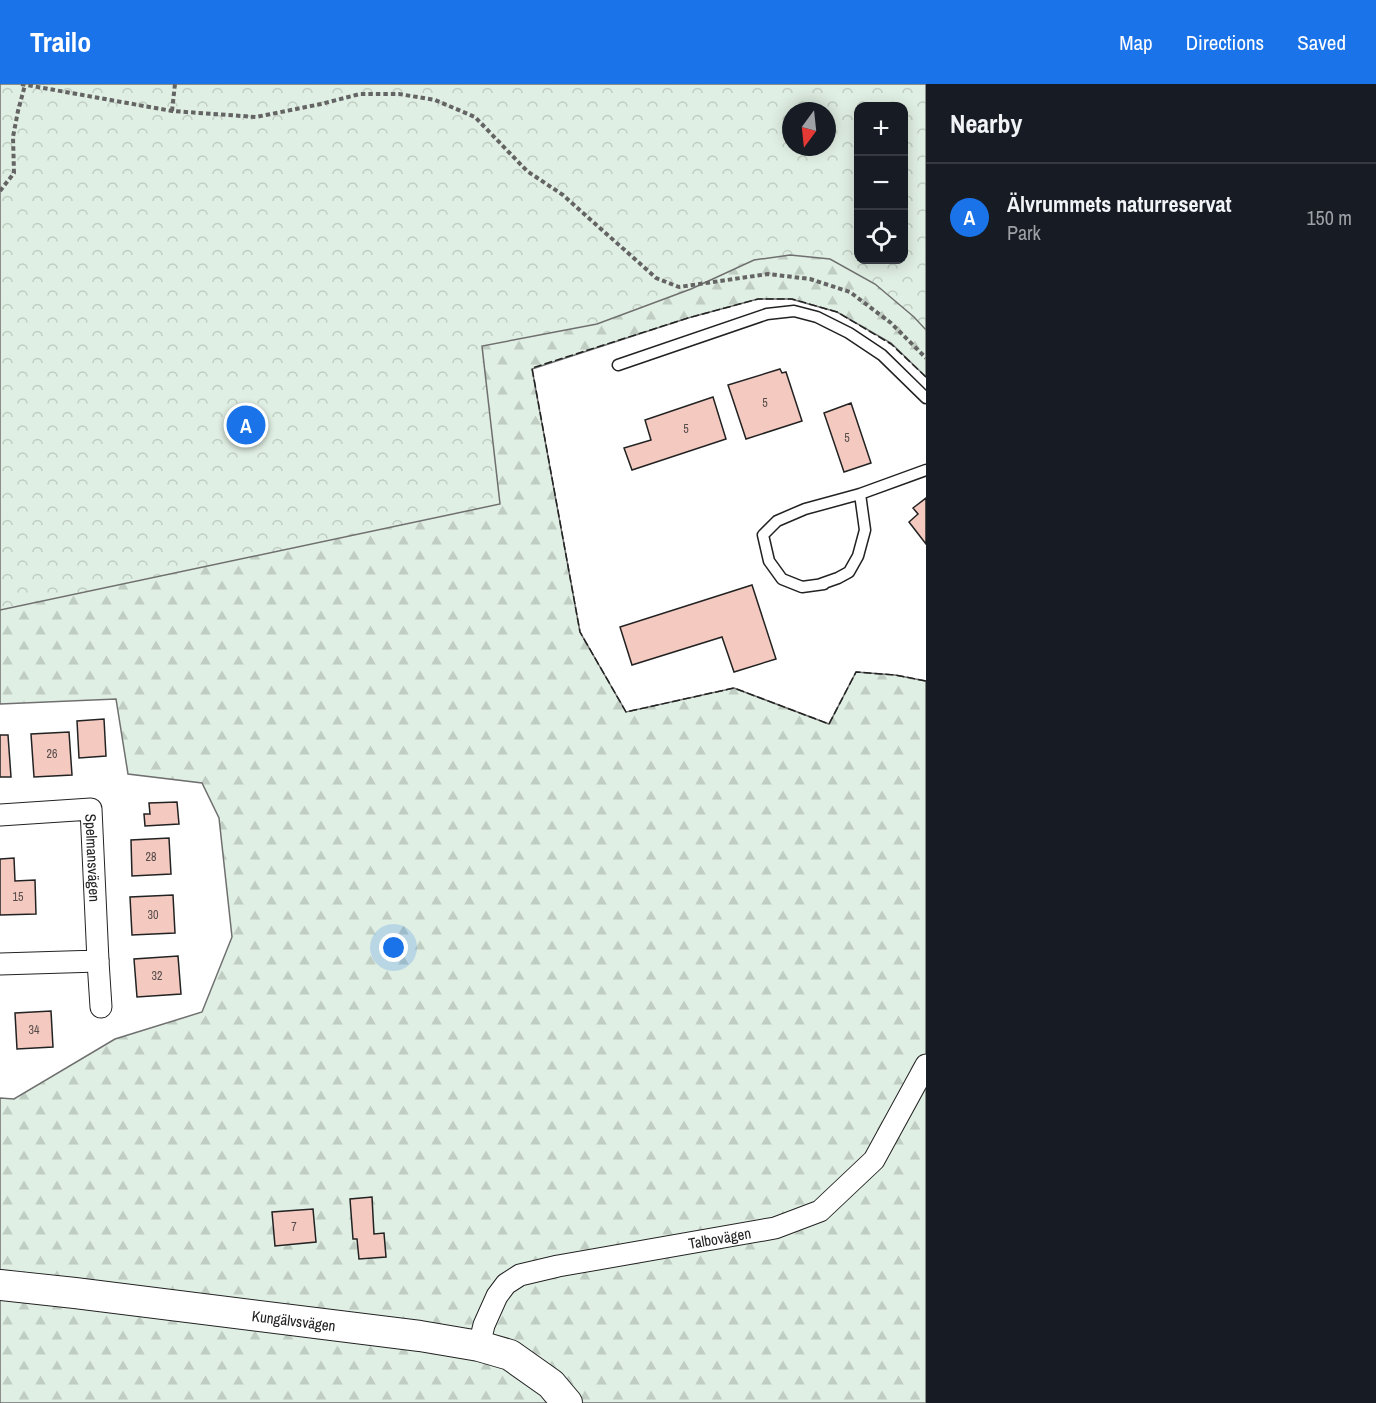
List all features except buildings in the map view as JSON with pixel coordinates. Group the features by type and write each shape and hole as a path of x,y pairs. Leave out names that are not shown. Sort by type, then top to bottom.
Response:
{"street":[{"name":"Spelmansvägen","path":"0,815 91,809 101,1007"},
{"path":"0,964 98,961"},
{"name":"Talbovägen","path":"479,1346 484,1325 497,1296 506,1284 520,1275 558,1266 775,1228 820,1211 874,1160 926,1065"},
{"name":"Kungälvsvägen","path":"0,1285 409,1335 479,1346 510,1355 551,1384 567,1403"}],"lane":[{"path":"618,364 767,314 794,311 817,317 849,333 882,355 926,398"},
{"path":"860,494 865,530 858,556 849,572 822,584 802,587 782,579 769,561 763,535 777,521 805,509 860,494 926,470"}],"path":[{"path":"0,190 14,173 13,137 23,84 172,111 256,117 360,94 399,94 435,100 474,117 526,171 563,195 656,278"},
{"path":"172,111 175,84"}],"green space":[{"path":"0,84 926,84 926,377 891,343 837,312 791,299 758,299 688,318 532,369 580,632 626,712 734,688 829,724 856,672 895,675 926,681 926,1403 0,1403 0,1098 14,1099 115,1039 202,1012 232,937 219,818 202,783 128,774 116,699 0,704"},
{"path":"0,84 926,84 926,330 875,284 830,259 790,255 754,260 691,289 597,324 482,346 500,504 0,610"}],"fence":[{"path":"926,377 891,344 837,312 792,299 758,299 688,318 532,368 580,632 626,712 734,688 829,724 856,672 895,675 926,681"}],"place":[{"name":"Älvrummets naturreservat","path":"246,425"}]}
